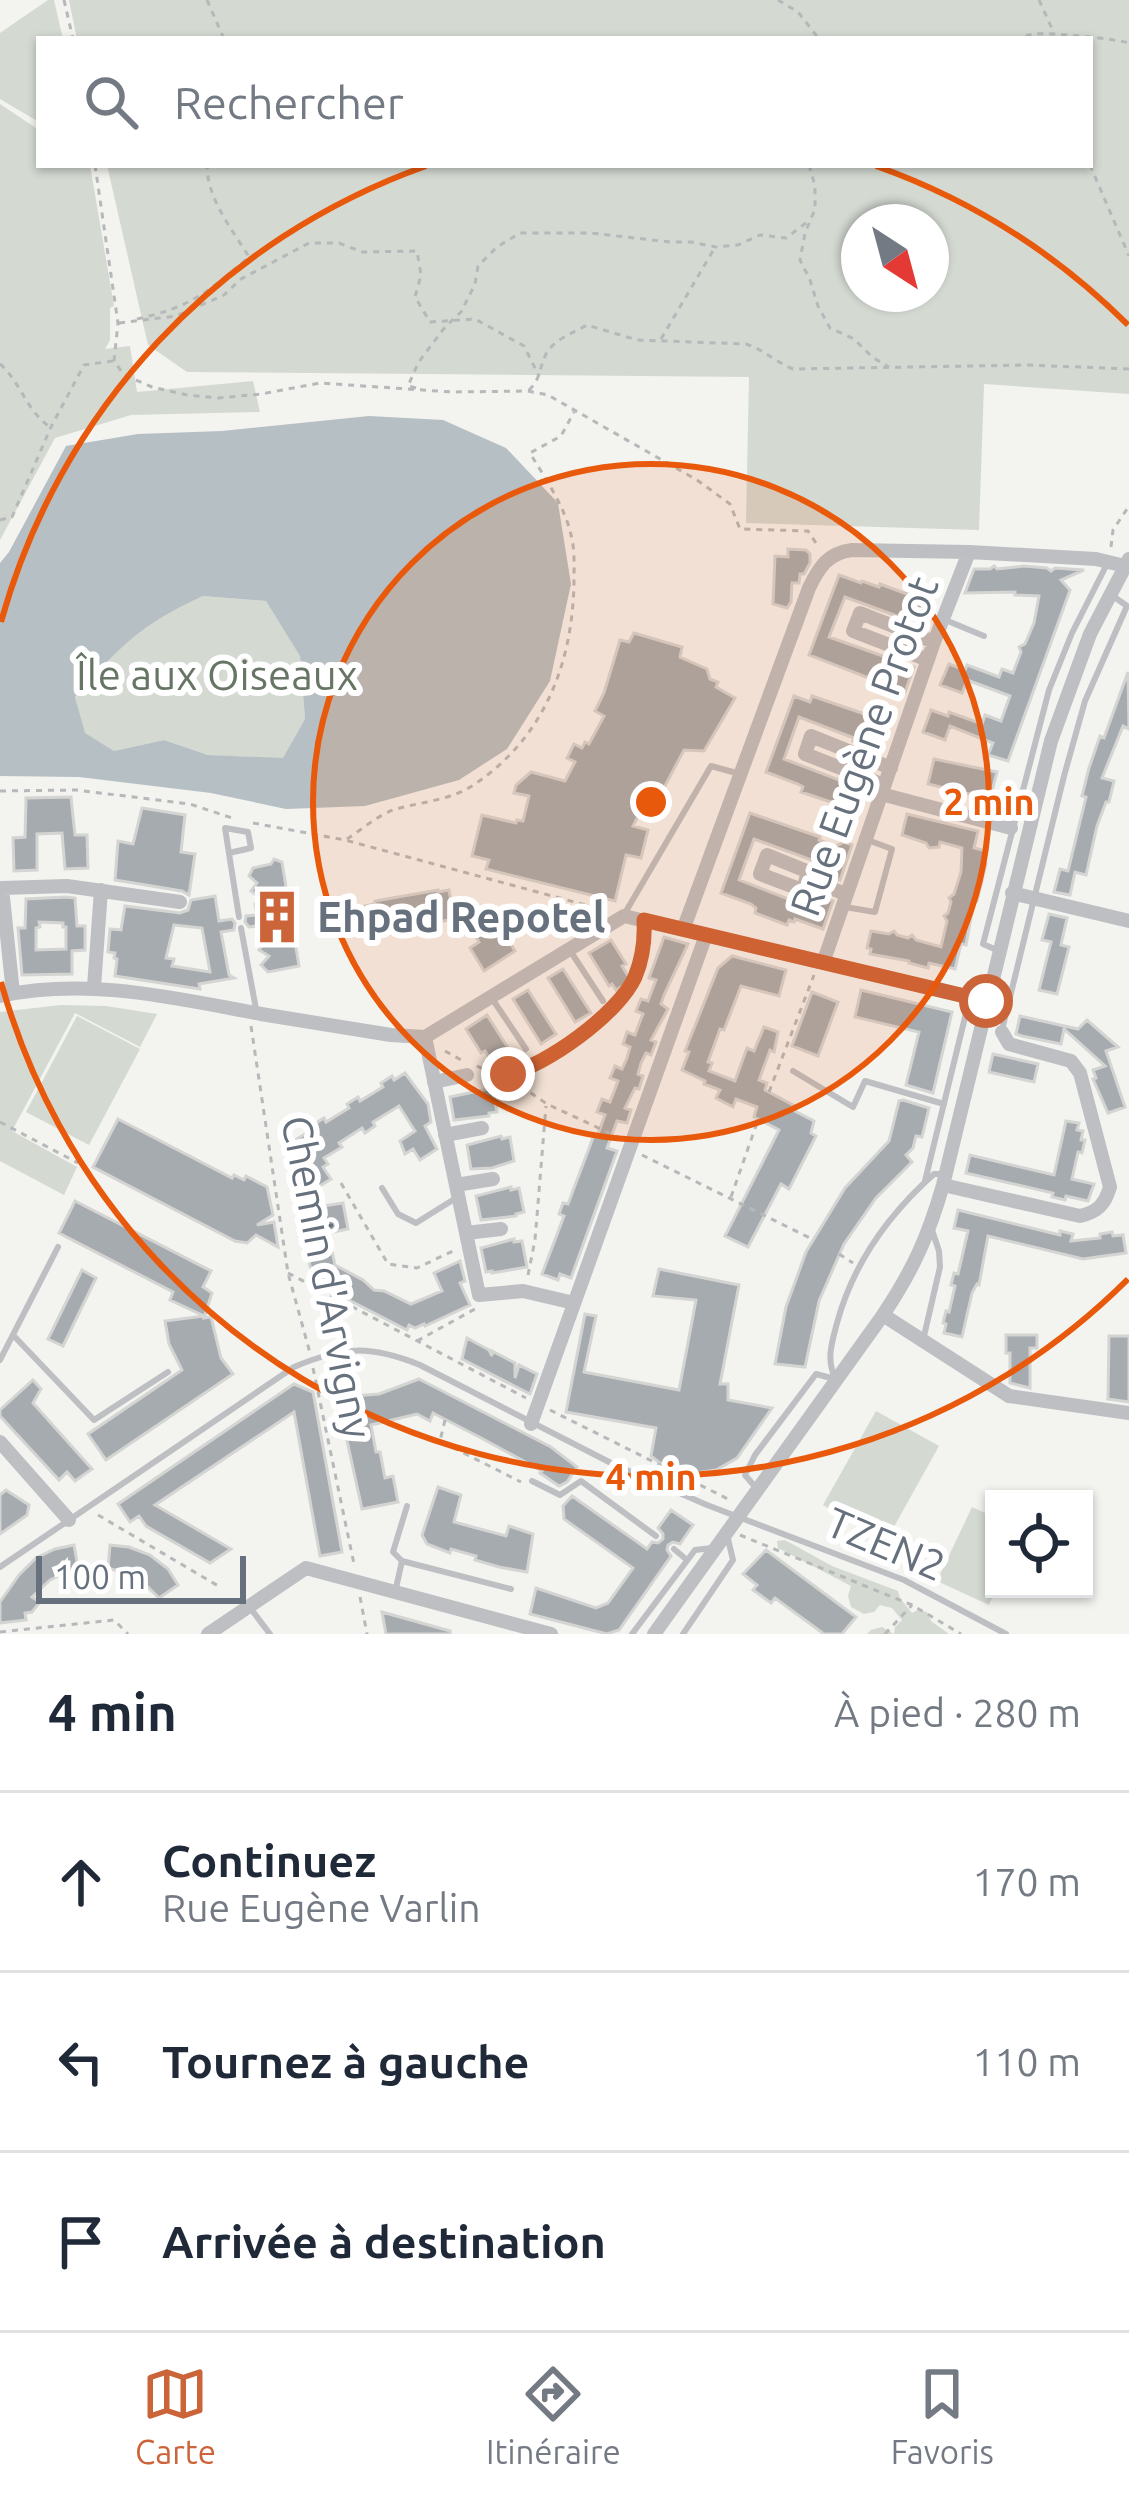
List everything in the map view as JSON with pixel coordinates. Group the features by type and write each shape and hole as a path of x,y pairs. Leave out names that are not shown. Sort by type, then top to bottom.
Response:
{"street":[{"path":"654,1634 743,1515 915,1266 944,1180 978,999 999,951 1051,741 1090,634 1127,562 852,550 827,559 809,588 683,929"},
{"name":"Rue Eugène Protot","path":"820,962 969,552"},
{"path":"1111,594 1129,599"},
{"path":"928,660 853,631 860,614 934,642"},
{"path":"891,768 811,736 805,754 882,790 1011,827"},
{"path":"806,879 844,900"},
{"path":"180,902 67,886 1,888 7,994 94,987 426,1040 623,916 978,999"},
{"path":"94,987 101,890"},
{"path":"1012,893 1129,921"},
{"path":"531,1424 706,935"},
{"path":"944,1180 1079,1216 1094,1213 1107,1200 1110,1186 1079,1073 1071,1061 1009,1044 1002,1032"},
{"path":"426,1040 478,1295 523,1291 574,1304"},
{"path":"434,1082 467,1075"},
{"path":"446,1135 482,1128"},
{"path":"457,1191 493,1179"},
{"path":"467,1239 501,1229"},
{"path":"883,1316 1010,1396 1129,1413"},
{"path":"0,1442 69,1520"},
{"path":"208,1634 306,1568 542,1633"}],"lane":[{"path":"999,951 983,944 1049,690 1109,561"},
{"path":"1002,1032 1085,700 1127,606 1111,594"},
{"path":"943,619 984,636"},
{"path":"623,916 711,766 740,774"},
{"path":"229,853 251,848 248,832 225,828 239,917"},
{"path":"844,900 875,912 892,849 865,839"},
{"path":"241,928 253,1012"},
{"path":"569,949 603,1001"},
{"path":"491,997 526,1048"},
{"path":"924,1182 978,999"},
{"path":"793,1071 854,1107 865,1081 944,1104"},
{"path":"835,1379 828,1364 832,1340 859,1267 924,1182 934,1174 944,1180"},
{"path":"382,1188 398,1214 416,1223 457,1191"},
{"path":"923,1340 940,1267 931,1227"},
{"path":"0,1360 58,1247"},
{"path":"13,1335 94,1420 168,1372"},
{"name":"TZEN2","path":"311,1360 357,1349 388,1352 613,1464 904,1580 1006,1634"},
{"path":"0,1567 311,1360"},
{"path":"532,1481 560,1496 581,1481 656,1536"},
{"path":"407,1506 393,1552 402,1561 511,1589"},
{"path":"683,1634 733,1560 727,1532"},
{"path":"632,1634 695,1550 716,1547"},
{"path":"674,1550 687,1560"},
{"path":"395,1592 402,1561"},
{"path":"249,1606 270,1634"}],"path":[{"path":"64,0 72,36"},
{"path":"207,0 223,36"},
{"path":"778,0 798,12 817,36"},
{"path":"1039,0 1058,36"},
{"path":"1093,38 1129,43"},
{"path":"95,168 118,323 114,361 124,375 152,387 218,398 320,383 548,395 697,480 730,504 740,529 808,531 827,559"},
{"path":"118,323 195,301 249,257 214,200 206,168"},
{"path":"810,168 815,208 800,260 818,307 830,328 891,368"},
{"path":"1091,168 1129,256"},
{"path":"424,390 408,386 418,363 461,312 478,266 496,247 520,233 591,233 716,247 738,245 760,235 786,238 810,220"},
{"path":"118,323 176,316 224,295 241,279 309,243 339,244 362,252 417,250 421,275 415,297 430,322 475,320 524,346 539,378"},
{"path":"660,341 716,247"},
{"path":"528,391 539,378 544,356 553,344 587,325 637,340 746,344 794,369 1028,365 1129,369"},
{"path":"0,520 12,518 84,364 114,361"},
{"path":"0,364 11,373 40,421 51,428"},
{"path":"345,841 390,811 468,789 501,764 526,737 560,677 573,605 571,534 530,453 561,436 575,410"},
{"path":"1109,561 1113,530 1129,506"},
{"path":"0,791 76,790 190,804 234,818"},
{"path":"247,822 345,841 623,916"},
{"path":"499,1077 552,1056 621,998 640,961 644,920"},
{"path":"770,1092 820,962"},
{"name":"Chemin d'Arvigny","path":"253,1012 288,1273 311,1360 367,1634"},
{"path":"426,1040 812,1239"},
{"path":"523,1291 535,1240 547,1104"},
{"path":"730,1199 758,1120"},
{"path":"0,1122 78,1163"},
{"path":"341,1183 388,1264 417,1268 467,1239"},
{"path":"838,1254 859,1267"},
{"path":"288,1273 743,1515 738,1534 912,1605 961,1634"},
{"path":"417,1341 475,1310 478,1295"},
{"path":"445,1420 440,1441 519,1482 532,1481"},
{"path":"88,1507 220,1587"},
{"path":"885,1634 912,1605"},
{"path":"0,1632 114,1620 128,1634"}],"green space":[{"path":"54,0 62,36 36,36 36,120 0,99 0,33"},
{"path":"69,0 1129,0 1129,394 984,384 979,530 746,523 749,377 187,372 148,345 108,168 1093,168 1093,36 76,36"},
{"path":"0,104 36,128 36,168 91,168 114,306 105,349 130,346 137,392 253,381 260,412 131,415 55,438 0,540"},
{"name":"Île aux Oiseaux","path":"203,596 266,601 300,655 305,719 283,759 208,755 164,740 114,751 84,733 75,697 118,648 161,615"},
{"path":"61,1005 157,1014 140,1047 75,1013 12,1131 77,1167 64,1195 0,1161 0,1012"},
{"path":"77,1016 140,1049 89,1145 26,1112"},
{"path":"876,1411 939,1446 886,1541 823,1505"},
{"path":"972,1507 985,1513 985,1598 992,1598 989,1605 937,1581"},
{"path":"785,1540 832,1566 898,1591 912,1613 927,1612 949,1634 894,1634 902,1620 892,1608 880,1605 864,1614 851,1607 851,1586 778,1548 777,1541"},
{"path":"882,1627 894,1634 867,1634"}],"shaded area":[{"path":"369,416 443,420 506,448 558,503 571,584 550,681 507,749 459,780 365,806 286,809 211,793 79,777 0,776 0,563 66,446 138,434","holes":["203,596 266,601 300,656 305,719 283,758 208,755 164,740 114,751 85,733 75,697 118,650 147,627"]}],"building":[{"path":"788,549 806,550 810,563 799,583 792,583 787,608 773,604 775,556 788,557"},
{"path":"974,569 1084,570 1061,580 1070,590 1008,761 988,755 993,743 950,726 945,740 923,732 931,710 982,724 985,715 1001,721 1010,696 967,680 962,693 940,685 949,664 999,677 1002,669 1013,673 1019,647 1034,623 1039,596 965,593"},
{"path":"839,575 934,599 924,626 845,597 829,637 914,667 905,692 809,655"},
{"path":"634,633 682,647 680,657 707,669 710,679 718,682 716,687 735,698 704,751 684,750 658,799 649,795 633,826 648,830 641,858 626,855 615,901 486,869 489,860 472,856 482,815 523,821 529,796 514,793 531,772 565,781 575,762 567,758 574,744 582,748 585,742 589,744 604,716 595,711 620,640 629,642"},
{"path":"1128,672 1129,729 1123,726 1102,778 1114,781 1086,875 1075,872 1070,895 1054,892 1060,869 1068,871 1089,768"},
{"path":"794,696 810,702 812,696 888,722 877,750 799,717 784,759 863,789 855,810 801,792 803,787 798,784 766,772"},
{"path":"934,759 997,772 990,799 928,784"},
{"path":"71,797 75,835 87,835 88,868 65,869 62,833 37,834 37,870 14,871 13,838 25,837 26,798"},
{"path":"142,808 185,815 181,852 195,854 189,895 115,880 118,841 133,844"},
{"path":"750,813 836,846 852,845 840,880 820,872 820,863 754,839 739,880 801,904 813,894 833,901 823,929 795,919 787,925 721,893"},
{"path":"907,814 978,831 974,848 986,851 966,945 961,944 955,969 929,963 928,968 870,954 867,948 871,931 912,935 941,947 944,916 961,872 962,848 940,842 939,847 929,848 902,835"},
{"name":"Ehpad Repotel","path":"274,859 282,862 299,966 268,972 261,965 269,956 259,950 265,941 257,926 245,922 246,916 257,915 255,904 260,898 251,891 257,883 249,876 253,868"},
{"path":"449,890 454,919 405,933 401,929 370,935 365,906"},
{"path":"215,896 219,921 235,923 234,930 221,932 229,975 234,978 199,984 200,989 115,976 117,959 108,952 110,929 121,930 125,906 180,913 188,910 191,900","holes":["174,925 202,928 210,972 172,966 174,959 166,958"]},
{"path":"75,898 77,926 85,926 85,950 72,951 72,974 22,975 18,928 25,928 26,899","holes":["39,922 63,923 66,949 36,950"]},
{"path":"1049,914 1067,918 1061,945 1069,947 1057,994 1039,990 1051,942 1042,940"},
{"path":"484,922 494,933 501,928 515,951 484,971 470,948 479,942 472,930"},
{"path":"664,937 688,944 661,1004 668,1009 651,1040 656,1042 651,1055 646,1053 641,1063 639,1089 635,1088 625,1108 631,1110 627,1123 617,1121 607,1148 617,1151 571,1278 560,1274 558,1280 542,1274 564,1216 559,1214 563,1203 568,1204 594,1135 597,1137 605,1115 597,1112 602,1099 610,1102 618,1081 610,1078 615,1066 622,1069 627,1058 630,1047 623,1044 627,1032 635,1035 643,1014 636,1011 641,999 648,1001 656,980 649,978"},
{"path":"611,940 631,981 616,990 589,953"},
{"path":"732,956 786,970 779,996 741,986 724,1030 720,1029 709,1071 735,1081 747,1048 754,1051 764,1027 778,1032 774,1052 770,1050 759,1080 767,1083 765,1090 814,1121 811,1133 816,1136 789,1189 781,1184 748,1247 725,1236 779,1130 754,1117 757,1107 736,1099 733,1107 716,1098 720,1090 682,1070 718,968"},
{"path":"563,969 591,1013 575,1022 548,978"},
{"path":"528,990 556,1034 541,1044 513,999"},
{"path":"861,990 952,1012 933,1093 906,1085 919,1032 855,1017"},
{"path":"812,992 838,1002 818,1056 792,1046"},
{"path":"487,1015 508,1048 509,1056 494,1065 466,1029"},
{"path":"1020,1016 1078,1029 1087,1020 1118,1047 1106,1051 1125,1107 1108,1113 1093,1079 1093,1070 1105,1066 1064,1029 1061,1044 1022,1036 1016,1034"},
{"path":"993,1054 1038,1064 1034,1082 989,1072"},
{"path":"405,1073 428,1104 431,1122 425,1126 437,1149 420,1160 413,1149 405,1154 400,1141 415,1131 399,1106 373,1122 375,1126 365,1133 362,1128 339,1143 342,1147 324,1158 328,1164 323,1167 331,1179 310,1192 292,1171 305,1163 292,1142 324,1118 326,1122 349,1108 347,1104 358,1097 360,1101 383,1087 381,1083 392,1076 394,1080"},
{"path":"492,1088 497,1112 454,1120 450,1097"},
{"path":"903,1100 929,1108 922,1137 916,1136 906,1155 912,1162 876,1198 844,1244 819,1301 805,1367 775,1364 786,1307 806,1252 845,1188 889,1141"},
{"path":"118,1119 232,1178 244,1180 246,1176 267,1187 273,1215 257,1225 274,1222 278,1247 256,1235 247,1243 235,1241 93,1167"},
{"path":"1066,1121 1079,1123 1077,1130 1083,1131 1081,1140 1085,1140 1072,1179 1094,1184 1088,1201 1066,1196 1065,1200 966,1173 970,1155 1054,1175"},
{"path":"510,1137 514,1161 471,1169 467,1145"},
{"path":"519,1188 524,1212 481,1220 476,1196"},
{"path":"75,1201 211,1271 203,1287 212,1293 204,1318 211,1317 221,1358 233,1374 106,1460 88,1434 182,1370 169,1344 165,1321 204,1316 170,1300 173,1292 59,1233"},
{"path":"343,1203 348,1229 328,1233 335,1265 374,1290 411,1304 442,1291 434,1273 460,1261 465,1281 460,1283 470,1305 425,1326 409,1325 407,1330 318,1284 301,1217 325,1213 324,1206"},
{"path":"958,1210 1060,1235 1060,1231 1073,1234 1071,1241 1112,1232 1123,1235 1126,1253 1083,1259 988,1236 962,1337 944,1333 955,1286 951,1285 968,1231 954,1228"},
{"path":"522,1241 527,1267 486,1272 481,1248"},
{"path":"659,1269 739,1285 720,1384 728,1384 728,1400 772,1408 737,1458 716,1470 688,1474 660,1463 651,1456 656,1428 566,1412 585,1314 596,1316 584,1372 679,1390 696,1300 653,1296"},
{"path":"82,1270 96,1278 63,1346 48,1339"},
{"path":"1006,1335 1037,1335 1037,1348 1030,1348 1030,1388 1010,1383"},
{"path":"1109,1336 1129,1336 1129,1402 1108,1399"},
{"path":"467,1338 492,1356 492,1351 515,1363 515,1378 519,1365 537,1374 530,1394 462,1359"},
{"path":"419,1379 551,1447 577,1467 559,1486 542,1471 433,1413 430,1421 417,1414 371,1425 385,1478 393,1476 398,1502 362,1509 341,1397 379,1394"},
{"path":"33,1380 41,1389 33,1403 92,1469 75,1481 67,1472 59,1480 0,1416 0,1410"},
{"path":"294,1384 313,1392 342,1552 320,1556 294,1412 155,1505 231,1549 210,1563 146,1526 139,1516 130,1522 118,1504"},
{"path":"438,1487 461,1495 454,1522 506,1536 509,1526 533,1534 527,1572 427,1544 422,1535"},
{"path":"6,1490 29,1505 27,1515 0,1534 0,1495"},
{"path":"572,1496 647,1549 663,1539 658,1528 671,1510 693,1525 680,1544 668,1545 671,1556 619,1630 607,1634 530,1614 536,1588 596,1608 608,1603 633,1568 564,1519 563,1506"},
{"path":"74,1545 78,1567 50,1580 32,1597 40,1602 25,1613 26,1620 0,1623 0,1602 19,1575 36,1558"},
{"path":"110,1545 150,1555 168,1569 178,1585 159,1598 138,1577 108,1568"},
{"path":"766,1550 856,1617 842,1634 824,1634 775,1598 771,1603 753,1590 757,1585 743,1574"},
{"path":"382,1612 450,1631 450,1634 386,1634"}],"place":[{"name":"Ehpad Repotel","path":"277,917"}],"route":[{"path":"508,1074 552,1056 621,998 640,961 644,920 986,1001"}]}
